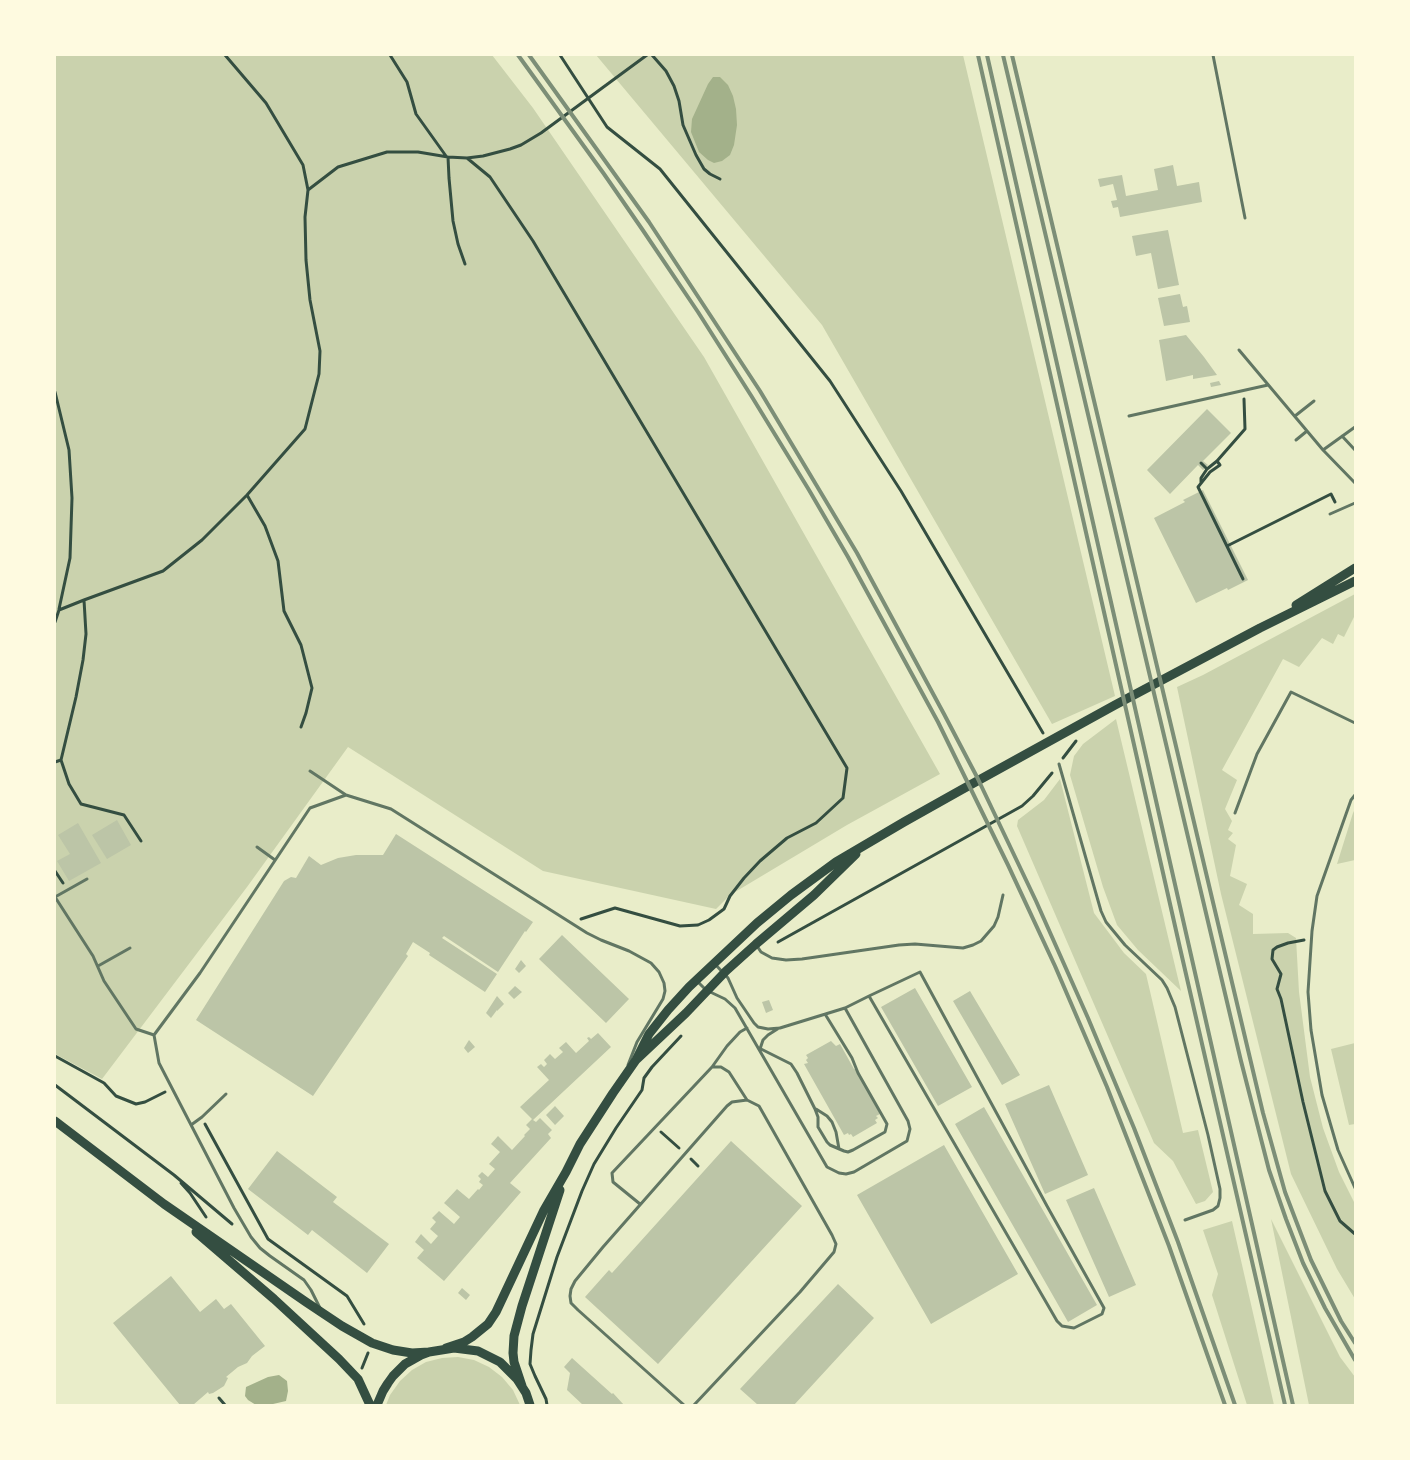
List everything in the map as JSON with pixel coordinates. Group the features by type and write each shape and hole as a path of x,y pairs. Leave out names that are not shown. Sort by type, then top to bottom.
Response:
{"main road":[{"path":"1260,628 1355,568"},
{"path":"55,1121 164,1204 360,1337 372,1343 412,1353 429,1352 464,1342 488,1324 496,1312 544,1210 589,1129 636,1060 649,1034 696,980 757,923 836,862 986,775 1260,628 1355,581"},
{"path":"636,1060 686,1013 724,973 814,896 868,843"},
{"path":"530,1405 514,1362 514,1336 566,1172"},
{"path":"164,1204 274,1299 339,1359 358,1379 370,1405"},
{"path":"446,1348 462,1348 486,1354 506,1367 522,1386"},
{"path":"378,1405 383,1390 399,1370 413,1359 429,1352"}],"lane":[{"path":"1213,55 1245,218"},
{"path":"1239,350 1323,450 1355,483"},
{"path":"1129,416 1268,385"},
{"path":"1295,416 1314,401"},
{"path":"1323,450 1355,427"},
{"path":"1296,440 1307,431"},
{"path":"1342,436 1355,450"},
{"path":"1330,514 1355,503"},
{"path":"1235,813 1257,754 1291,692 1355,723"},
{"path":"1059,764 1101,911 1106,922 1125,945 1162,980 1168,988 1175,1007 1220,1188 1218,1206 1213,1210 1185,1220"},
{"path":"310,771 346,795 391,809 572,923 601,940 630,951 652,963 659,972 665,991 663,999 638,1042 626,1074"},
{"path":"1355,794 1351,800 1317,896 1311,939 1308,992 1311,1030 1322,1095 1338,1150 1355,1188"},
{"path":"323,1313 304,1280 265,1252 251,1237 159,1063 154,1036 200,973 310,808 346,795"},
{"path":"257,847 275,860"},
{"path":"87,880 55,897 93,956 104,981 136,1028 154,1036"},
{"path":"756,944 761,952 772,958 786,960 899,945 915,944 962,948 981,941 994,926 1003,895"},
{"path":"98,966 130,948"},
{"path":"714,963 728,978 737,998 754,1023 758,1027 768,1029 780,1028 845,1008 869,996 920,972 1104,1308 1102,1314 1074,1328 1062,1326 1057,1321 869,996"},
{"path":"696,980 706,990 725,999 735,1008 827,1167 846,1174 854,1172 907,1141 910,1129 908,1121 845,1008"},
{"path":"760,1049 791,1064 816,1109 818,1127 826,1142 848,1152 853,1150 885,1132 887,1124 852,1058 825,1014"},
{"path":"640,1204 613,1182 612,1173 712,1067 740,1032 747,1028"},
{"path":"760,1049 763,1040 780,1028"},
{"path":"712,1067 721,1067 729,1072 746,1100"},
{"path":"191,1125 226,1094"},
{"path":"684,1405 571,1303 571,1289 575,1280 727,1106 732,1102 746,1100 759,1106 764,1113 836,1244 834,1252 800,1292 694,1405"},
{"path":"816,1109 828,1116 832,1122 839,1149"}],"path":[{"path":"58,610 163,571 202,540 247,495 305,430 319,374 320,351 310,300 306,260 305,217 308,190 302,165 266,103 225,55"},
{"path":"390,55 407,82 416,114 447,157 453,221 465,264"},
{"path":"560,55 607,127 660,169 830,381 901,491 1048,742"},
{"path":"308,190 338,166 387,152 418,152 467,158 510,149 541,133 648,55"},
{"path":"652,55 666,71 674,86 683,125 696,155 704,169 720,179"},
{"path":"467,158 490,177 533,241 847,768 843,798 816,823 787,838 760,861 730,896 724,908 709,920 698,925 680,926 615,908 587,916 572,923"},
{"path":"1202,483 1201,478 1207,468 1217,462 1245,429 1246,411 1243,391"},
{"path":"55,392 69,450 72,498 70,558 55,622"},
{"path":"1217,462 1220,466 1210,472 1198,487 1215,527 1227,546 1243,579"},
{"path":"1201,463 1207,468"},
{"path":"1227,546 1331,494 1335,503 1338,504"},
{"path":"247,495 264,526 278,561 284,611 301,645 312,688 301,727"},
{"path":"84,600 86,634 83,660 61,760 69,784 81,804 124,815 142,841"},
{"path":"55,762 61,760"},
{"path":"761,952 1022,806 1033,796 1059,764"},
{"path":"55,871 68,890"},
{"path":"1311,939 1288,943 1273,950 1272,959 1281,974 1276,988 1281,999 1303,1102 1326,1191 1340,1221 1355,1234"},
{"path":"55,1056 104,1083 116,1096 136,1104 145,1102 172,1088"},
{"path":"55,1085 174,1175 243,1235 268,1239"},
{"path":"202,1117 268,1239 347,1296 364,1325"},
{"path":"655,1127 698,1166"},
{"path":"533,1334 530,1364 547,1405"},
{"path":"358,1379 372,1343"},
{"path":"219,1398 225,1405"}],"shaded area":[{"path":"55,55 492,55 533,108 704,357 940,774 847,825 730,895 716,909 543,871 348,747 247,887 102,1079 55,1054"},
{"path":"596,55 963,55 1115,696 1052,724 822,325"},
{"path":"713,77 720,77 728,85 736,109 737,125 734,145 730,155 722,161 714,163 699,152 691,132 692,119"},
{"path":"1355,594 1355,615 1344,637 1338,634 1333,644 1322,638 1299,667 1283,659 1222,770 1237,780 1225,809 1232,821 1228,830 1233,833 1228,839 1236,845 1230,876 1247,884 1239,905 1253,914 1253,934 1288,933 1296,938 1299,992 1310,1077 1323,1128 1339,1172 1355,1204 1355,1299 1337,1269 1291,1174 1221,894 1177,687"},
{"path":"1116,719 1181,991 1138,950 1117,925 1103,887 1070,775 1074,756 1083,744"},
{"path":"1060,779 1094,913 1124,953 1146,974 1183,1133 1198,1130 1213,1192 1205,1201 1196,1204 1173,1161 1154,1143 1017,826 1018,820 1044,800"},
{"path":"1355,809 1355,860 1337,864 1353,813"},
{"path":"1355,1043 1355,1124 1349,1125 1331,1049"},
{"path":"1271,1219 1340,1357 1355,1377 1355,1405 1309,1405"},
{"path":"1232,1221 1274,1405 1247,1405 1212,1295 1218,1274 1203,1230"},
{"path":"458,1357 474,1360 489,1367 502,1377 513,1390 520,1405 386,1405 390,1395 400,1381 412,1370 426,1362"},
{"path":"279,1375 287,1381 286,1401 256,1405 245,1396 246,1387 268,1377"}],"building":[{"path":"1173,165 1177,186 1199,182 1202,202 1120,217 1118,207 1113,208 1111,201 1117,200 1113,184 1100,187 1098,179 1122,175 1126,196 1158,190 1154,169"},
{"path":"1168,230 1179,285 1158,289 1151,253 1136,256 1132,236"},
{"path":"1180,294 1183,307 1187,306 1190,322 1164,326 1158,298"},
{"path":"1186,335 1217,375 1193,379 1193,375 1166,381 1159,340"},
{"path":"1219,381 1221,385 1211,387 1210,383"},
{"path":"1207,409 1231,433 1203,461 1208,465 1203,470 1198,465 1170,494 1147,470"},
{"path":"1203,490 1248,580 1196,603 1154,518"},
{"path":"117,820 131,845 107,859 92,835"},
{"path":"78,823 101,863 69,881 57,861 70,854 58,835"},
{"path":"396,834 533,922 498,972 444,936 442,938 497,974 485,992 429,955 430,953 413,942 406,954 408,956 313,1096 196,1020 284,881 291,877 296,878 309,856 321,865 338,858 356,855 383,855"},
{"path":"562,935 629,999 606,1023 539,959"},
{"path":"521,960 526,966 519,973 515,969"},
{"path":"515,986 522,992 514,999 508,993"},
{"path":"915,988 972,1087 938,1106 881,1007"},
{"path":"970,991 1020,1075 1002,1085 953,1001"},
{"path":"497,996 504,1004 491,1018 486,1013"},
{"path":"769,1000 773,1010 766,1013 762,1002"},
{"path":"598,1033 611,1047 533,1120 536,1122 540,1118 552,1130 548,1134 551,1138 510,1183 521,1192 444,1281 417,1258 424,1250 415,1242 421,1234 431,1244 438,1236 430,1229 436,1222 432,1218 439,1211 454,1224 460,1217 444,1203 457,1189 469,1199 479,1190 483,1185 479,1182 481,1179 478,1176 482,1172 488,1177 495,1169 489,1164 500,1152 491,1144 498,1136 512,1150 530,1129 526,1125 532,1119 520,1107 549,1080 537,1067 541,1064 544,1067 547,1064 544,1060 550,1054 555,1059 563,1052 559,1048 566,1042 576,1053 589,1041 587,1038 591,1039"},
{"path":"469,1040 475,1047 468,1053 464,1048"},
{"path":"831,1041 836,1046 840,1044 880,1114 876,1116 878,1118 875,1120 877,1123 853,1137 848,1133 844,1135 804,1064 808,1063 806,1055"},
{"path":"1049,1085 1088,1175 1045,1194 1005,1104"},
{"path":"555,1106 564,1116 555,1125 546,1115"},
{"path":"984,1107 1097,1305 1068,1322 955,1124"},
{"path":"731,1141 802,1206 658,1364 585,1297 609,1270 612,1273"},
{"path":"944,1145 1018,1274 931,1324 857,1195"},
{"path":"277,1151 337,1197 333,1202 389,1244 367,1273 312,1230 308,1235 248,1189"},
{"path":"1094,1188 1136,1285 1109,1297 1066,1200"},
{"path":"171,1276 200,1312 216,1299 224,1309 231,1304 265,1346 252,1356 247,1363 238,1367 226,1377 228,1378 224,1386 213,1393 209,1394 208,1392 193,1405 180,1405 113,1323"},
{"path":"838,1284 874,1318 794,1405 758,1405 740,1389"},
{"path":"462,1288 470,1295 466,1300 458,1293"},
{"path":"572,1358 613,1393 624,1405 583,1405 567,1390 570,1373 564,1367"}],"railway":[{"path":"518,55 642,229 752,397 848,557 938,722 1055,966 1107,1087 1169,1246 1225,1405"},
{"path":"529,55 649,222 760,391 857,553 977,777 1036,901 1134,1128 1178,1242 1235,1405"},
{"path":"978,55 1285,1405"},
{"path":"987,55 1293,1405"},
{"path":"1003,55 1241,1061 1269,1170 1303,1263 1325,1308 1355,1360"},
{"path":"1012,55 1263,1113 1285,1192 1311,1260 1341,1321 1355,1343"}]}
